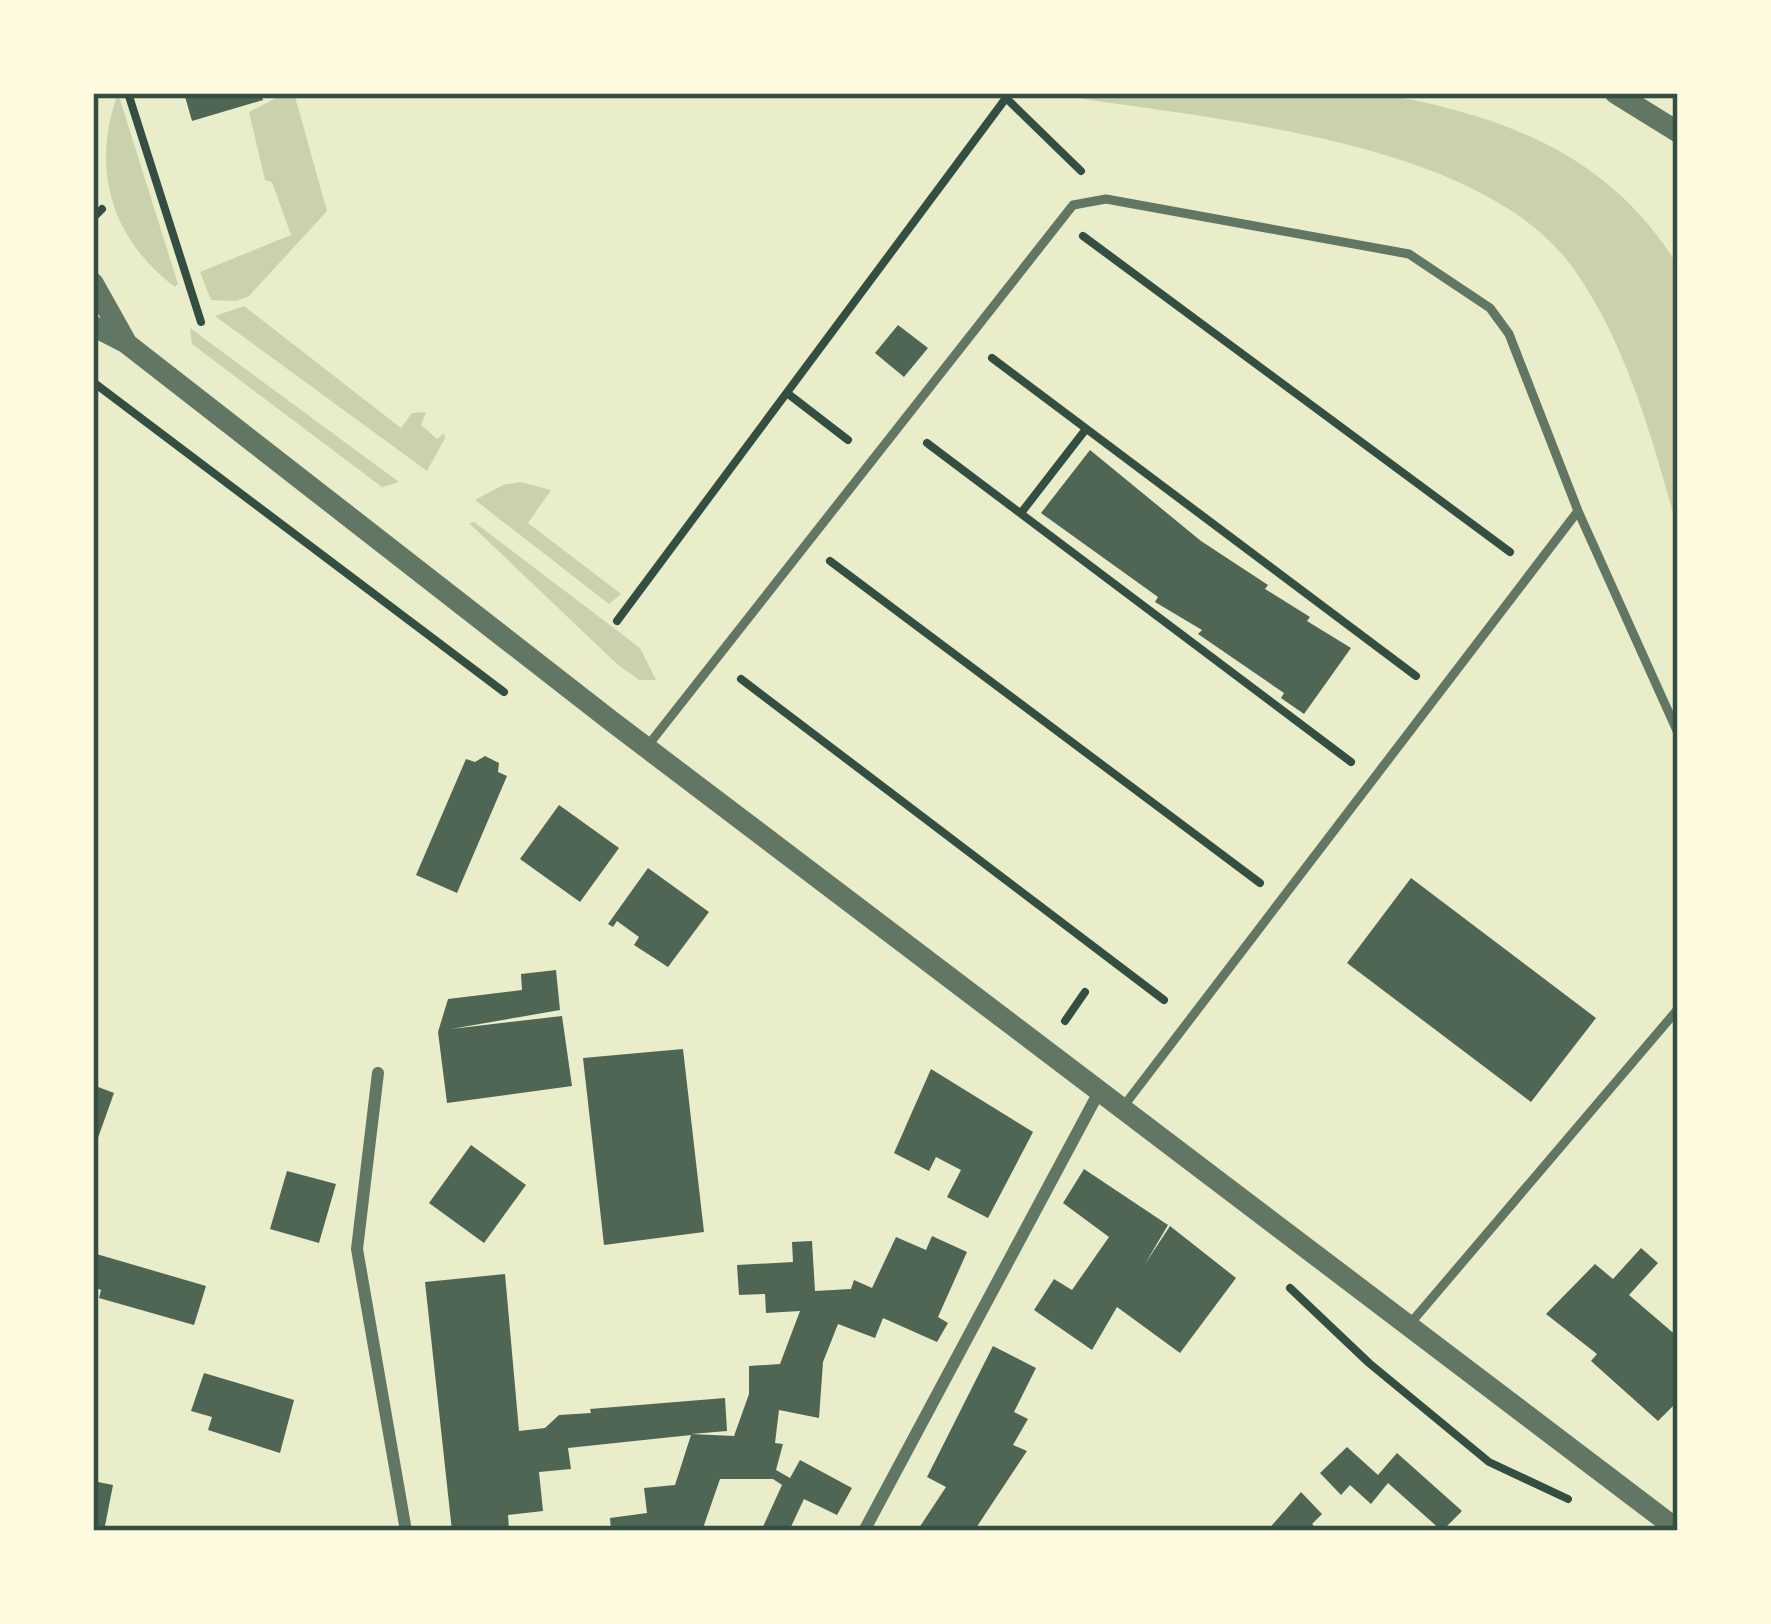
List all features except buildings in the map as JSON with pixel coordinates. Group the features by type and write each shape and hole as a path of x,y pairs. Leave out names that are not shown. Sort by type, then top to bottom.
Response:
{"street":[{"path":"1616,93 1678,133"},
{"path":"93,283 126,343"},
{"path":"93,326 126,343 646,748 1678,1530"},
{"path":"378,1073 357,1249 406,1531"},
{"path":"864,1531 1100,1090"}],"lane":[{"path":"646,748 1073,205 1106,199 1409,254 1490,308 1509,334 1577,511 1678,733"},
{"path":"1123,1107 1577,511"},
{"path":"1408,1325 1678,1009"}],"path":[{"path":"128,93 201,322"},
{"path":"617,621 1004,96 1030,116 1106,199"},
{"path":"93,218 102,209"},
{"path":"1061,220 1530,568"},
{"path":"967,339 1437,692"},
{"path":"787,393 818,417"},
{"path":"901,423 1371,777"},
{"path":"1021,513 1086,428"},
{"path":"806,543 1280,898"},
{"path":"715,659 1189,1019"}],"green space":[{"path":"118,93 178,284 175,287 135,246 112,199 106,148"},
{"path":"294,93 327,211 249,296 236,301 211,300 200,272 291,235 272,182 265,180 249,112"},
{"path":"1046,93 1377,93 1467,113 1548,145 1585,167 1650,227 1678,266 1678,530 1636,394 1609,328 1573,268 1529,223 1472,188 1404,161 1330,140"},
{"path":"244,306 401,428 412,413 426,412 421,425 437,439 444,433 445,438 427,471 215,316"},
{"path":"190,328 399,482 382,487 192,344"},
{"path":"521,482 551,490 528,523 621,594 609,604 475,500 503,485"},
{"path":"474,522 640,648 656,680 639,680 617,664 469,523"}]}
